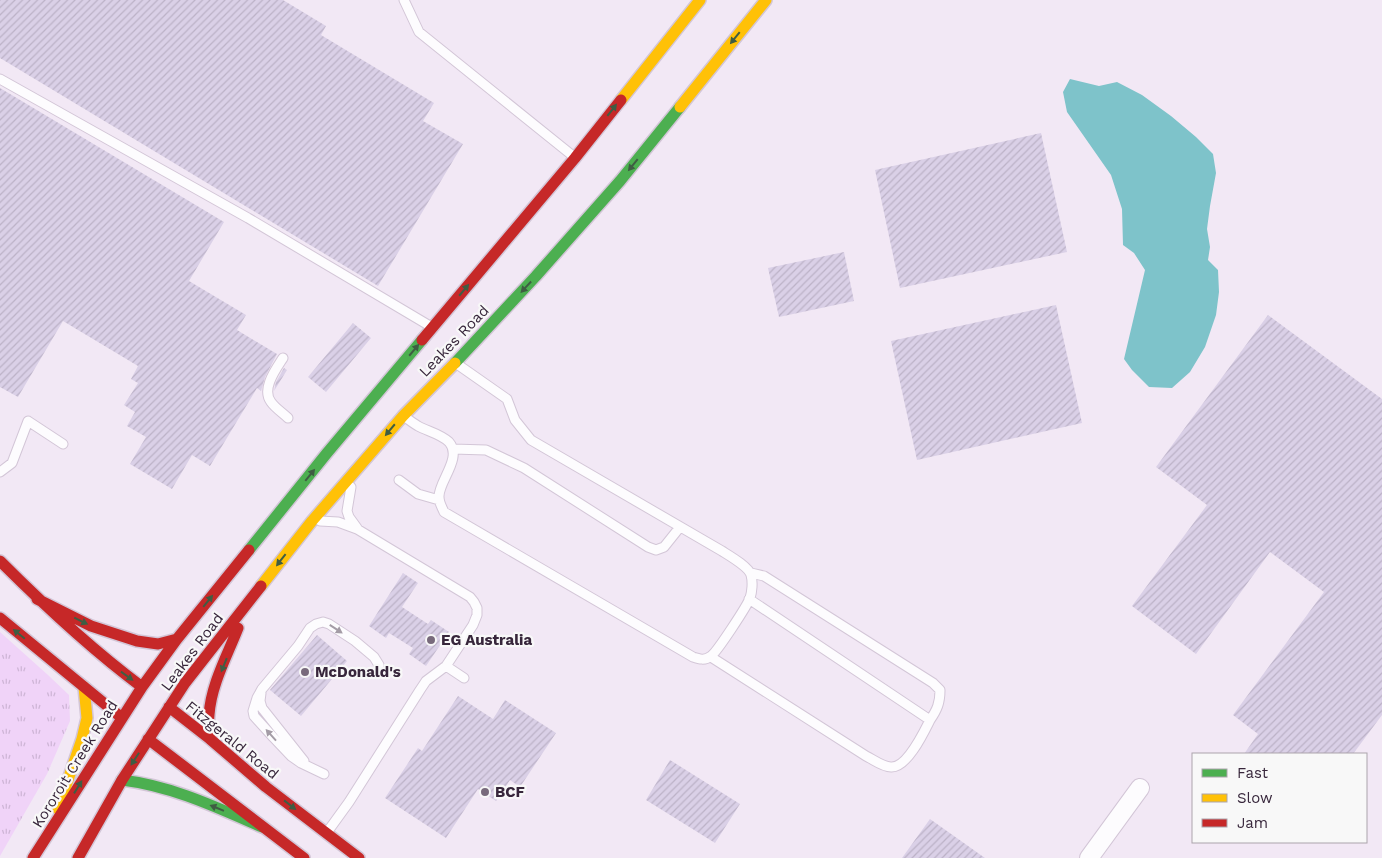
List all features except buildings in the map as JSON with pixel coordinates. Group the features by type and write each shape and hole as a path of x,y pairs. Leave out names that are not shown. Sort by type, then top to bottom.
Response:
{"main road":[{"name":"Leakes Road","path":"146,690 177,639 327,454 575,158 700,0"},
{"name":"Leakes Road","path":"166,705 312,521 403,416 536,276 620,181 766,0"},
{"path":"0,562 37,600 122,673 146,690"},
{"path":"37,600 91,626 137,641 158,644 177,639"},
{"path":"210,739 209,714 211,703 218,679 247,603"},
{"path":"0,618 125,721"},
{"path":"52,828 82,739 87,718 84,687"},
{"name":"Kororoit Creek Road","path":"33,858 146,690"},
{"path":"78,858 145,736 166,705"},
{"name":"Fitzgerald Road","path":"166,705 210,739 266,787 359,858"},
{"path":"145,736 304,858"},
{"path":"122,780 154,785 178,792 262,827"},
{"path":"84,858 90,839"}],"street":[{"path":"1089,858 1140,788"}],"lane":[{"path":"404,0 419,32 575,158"},
{"path":"0,79 248,218 433,327"},
{"path":"283,358 268,390 269,399 288,418"},
{"path":"455,363 507,399 515,420 531,440 722,551 751,573 764,576 933,683 940,690 940,703 915,747 899,765 892,767 866,756 711,657"},
{"path":"403,416 445,440 453,449 451,466 439,491 439,500 444,512 693,657 702,660 711,657 724,639 750,599 751,573"},
{"path":"0,472 12,463 28,421 63,444"},
{"path":"453,449 486,450 524,468 656,550 664,547 680,527"},
{"path":"353,474 347,511 348,517 357,529"},
{"path":"399,480 418,494 439,500"},
{"path":"312,521 334,521 357,529 470,597 477,608 477,615 473,625 446,666 426,682 420,690 349,802 326,833"},
{"path":"750,599 930,720"},
{"path":"324,774 311,768 262,708 260,701 262,688 298,646 310,628 323,622 355,641 374,657 379,665"},
{"path":"446,666 464,678"}],"green space":[{"path":"0,632 69,695 70,721 47,774 0,856"}],"water":[{"path":"1070,79 1099,86 1117,82 1142,95 1171,116 1213,154 1216,173 1207,229 1210,247 1208,260 1218,270 1219,292 1216,315 1205,347 1190,372 1172,388 1149,387 1124,359 1145,270 1134,253 1123,245 1122,209 1111,175 1067,112 1063,92"}],"traffic: fast":[{"path":"455,363 536,276 620,181 680,107"},
{"path":"249,550 422,340"},
{"path":"122,780 176,792 262,827"}],"traffic: slow":[{"path":"621,100 700,0"},
{"path":"680,107 766,0"},
{"path":"261,586 312,521 403,416 455,363"},
{"path":"58,809 82,739 87,718 84,687"}],"traffic: jam":[{"path":"422,340 575,158 621,100"},
{"path":"33,858 142,687 177,639 249,550"},
{"path":"0,561 69,627 142,687"},
{"path":"78,858 122,780 185,683 261,586"},
{"path":"37,599 91,626 137,641 158,644 177,639"},
{"path":"0,618 122,718"},
{"path":"210,739 210,704 220,671 238,628"},
{"path":"169,707 266,787 359,858"},
{"path":"148,739 304,858"}],"place":[{"name":"EG Australia","path":"431,640"},
{"name":"McDonald's","path":"305,672"},
{"name":"BCF","path":"485,792"}]}
